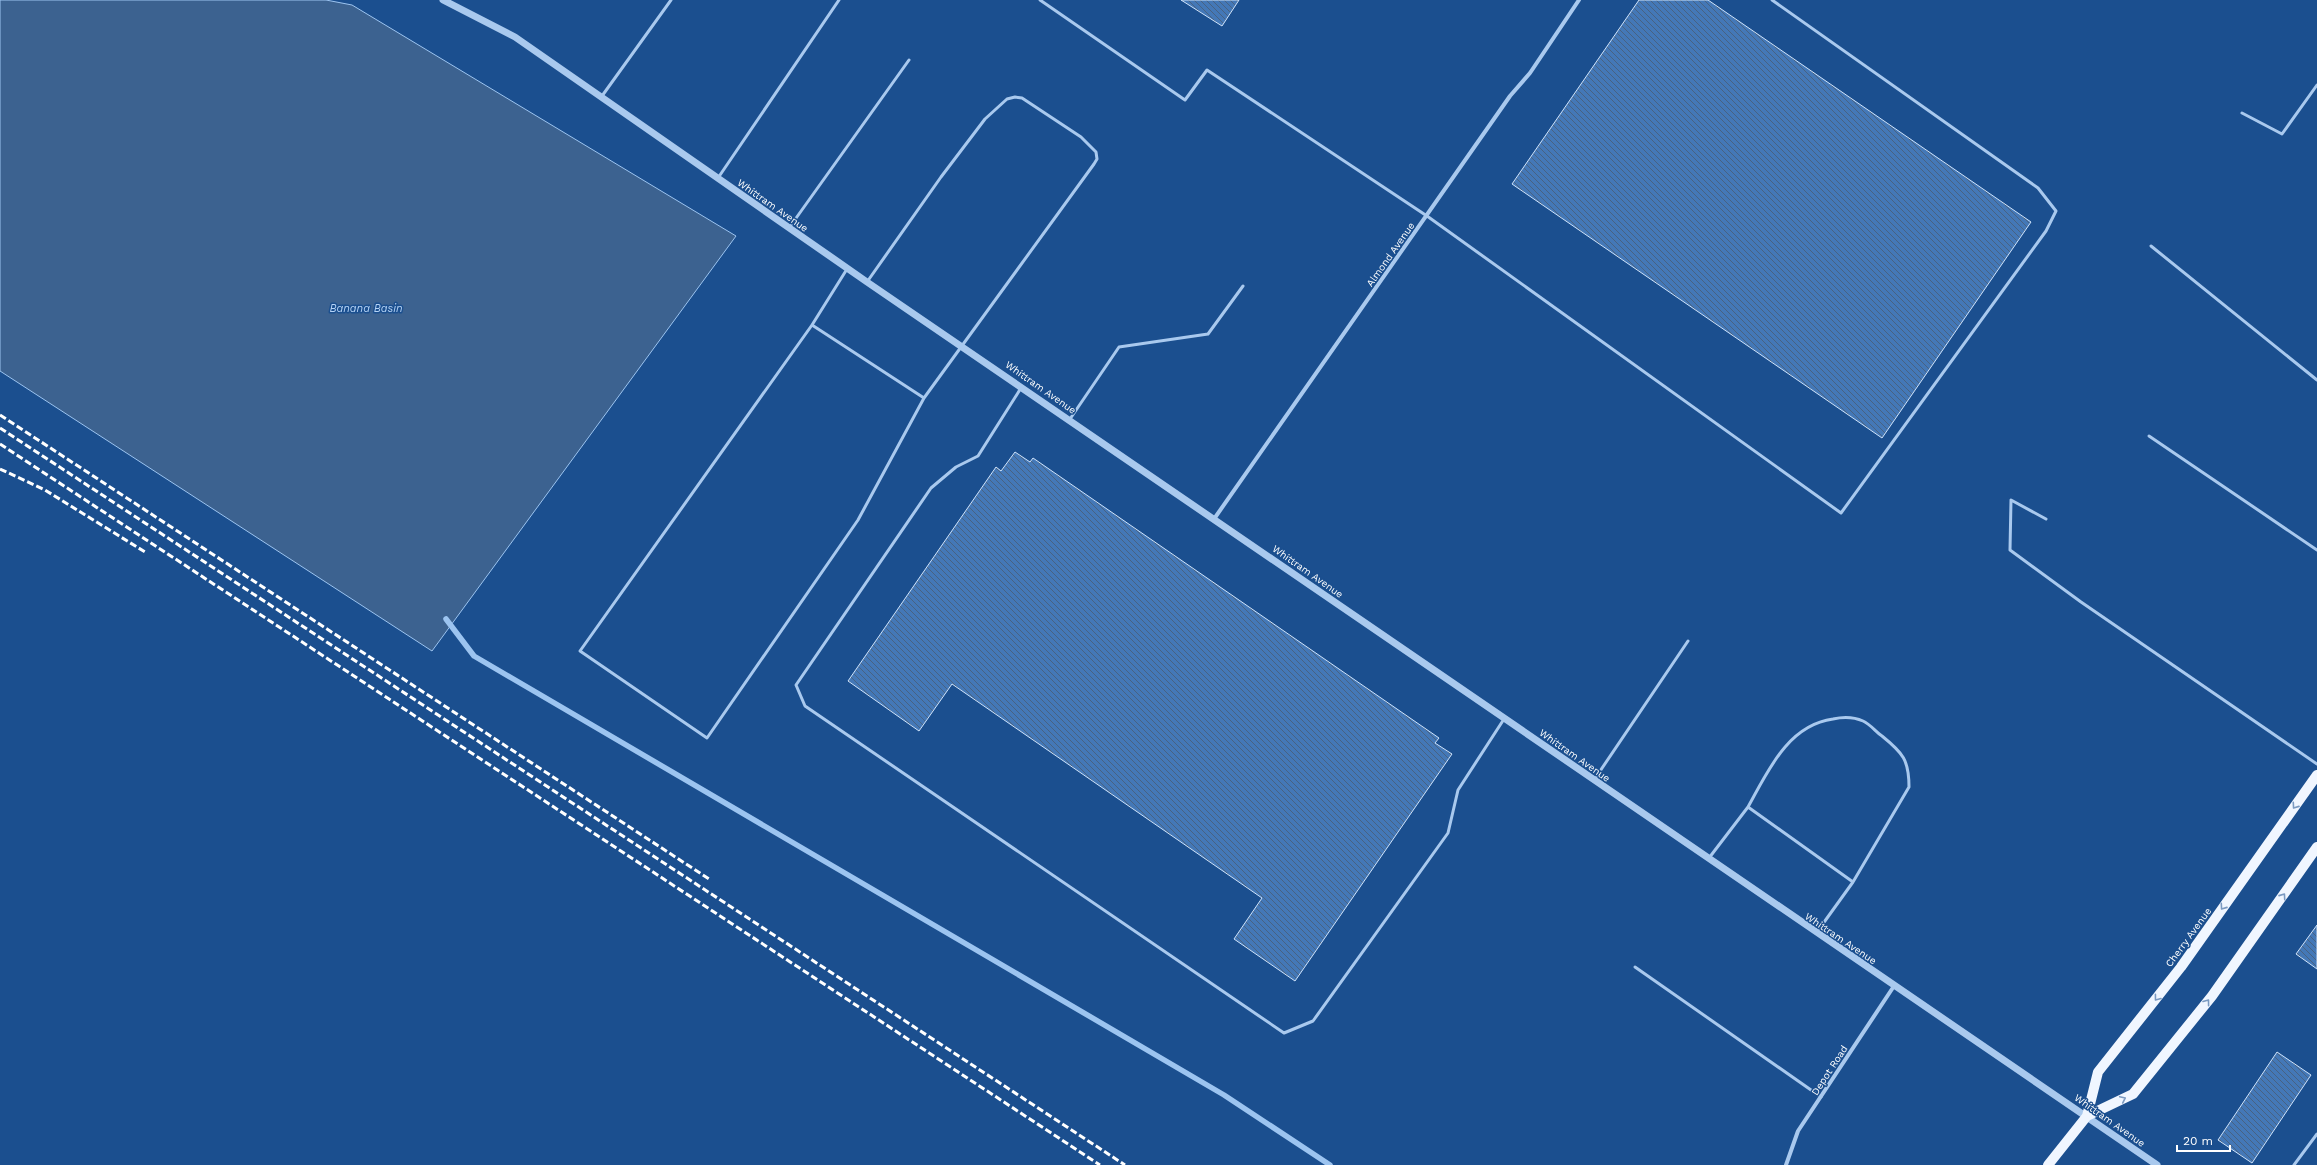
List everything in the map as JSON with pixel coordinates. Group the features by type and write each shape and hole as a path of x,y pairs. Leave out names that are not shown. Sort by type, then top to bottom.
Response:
{"main road":[{"name":"Cherry Avenue","path":"2048,1165 2087,1116 2098,1072 2176,973 2317,775"},
{"name":"Cherry Avenue","path":"2087,1116 2133,1094 2212,996 2317,847"}],"street":[{"name":"Whittram Avenue","path":"443,0 515,37 867,282 962,345 1708,859 2157,1165"},
{"name":"Almond Avenue","path":"1214,519 1510,96 1530,73 1579,0"},
{"name":"Depot Road","path":"1786,1165 1798,1131 1894,986"}],"lane":[{"path":"601,98 671,0"},
{"path":"718,178 839,0"},
{"path":"1040,0 1185,100 1207,70 1426,216 1841,513 2046,231 2056,211 2038,188 1772,0"},
{"path":"789,228 909,60"},
{"path":"2242,113 2282,134 2317,85"},
{"path":"848,268 812,325 580,651 707,738 858,520 924,398 1096,159 1096,152 1091,145 1022,98 1015,97 1007,99 997,106 941,177 867,282"},
{"path":"2151,246 2317,380"},
{"path":"1070,419 1119,347 1208,334 1243,286"},
{"path":"812,325 924,398"},
{"path":"1022,387 978,456 956,467 931,488 796,685 805,706 811,711 1284,1033 1313,1021 1448,834 1458,790 1504,718"},
{"path":"2149,436 2317,550"},
{"path":"2046,519 2011,500 2010,550 2081,602 2317,764"},
{"path":"1594,780 1688,641"},
{"path":"1708,859 1748,807 1772,763 1799,731 1820,720 1845,717 1863,721 1898,749 1909,769 1909,787 1853,882 1816,933"},
{"path":"1748,807 1853,882"},
{"path":"1635,966 1821,1097"},
{"path":"2294,1165 2317,1134"}],"water":[{"name":"Banana Basin","path":"0,0 326,0 352,5 736,236 432,651 0,371"}],"building":[{"path":"1181,0 1239,0 1222,26"},
{"path":"1639,0 1708,0 2031,222 1882,438 1512,184"},
{"path":"1015,452 1030,462 1033,458 1439,738 1435,743 1452,754 1295,981 1234,939 1262,898 952,684 919,731 848,681 996,467 1001,471"},
{"path":"2317,925 2317,969 2296,954"},
{"path":"2277,1052 2311,1075 2252,1163 2218,1140"}],"waterway":[{"path":"446,619 474,656 1224,1095 1330,1165"}],"railway":[{"path":"0,415 709,879"},
{"path":"0,428 1125,1165"},
{"path":"0,444 1100,1165"},
{"path":"0,469 45,490 145,552"}]}
